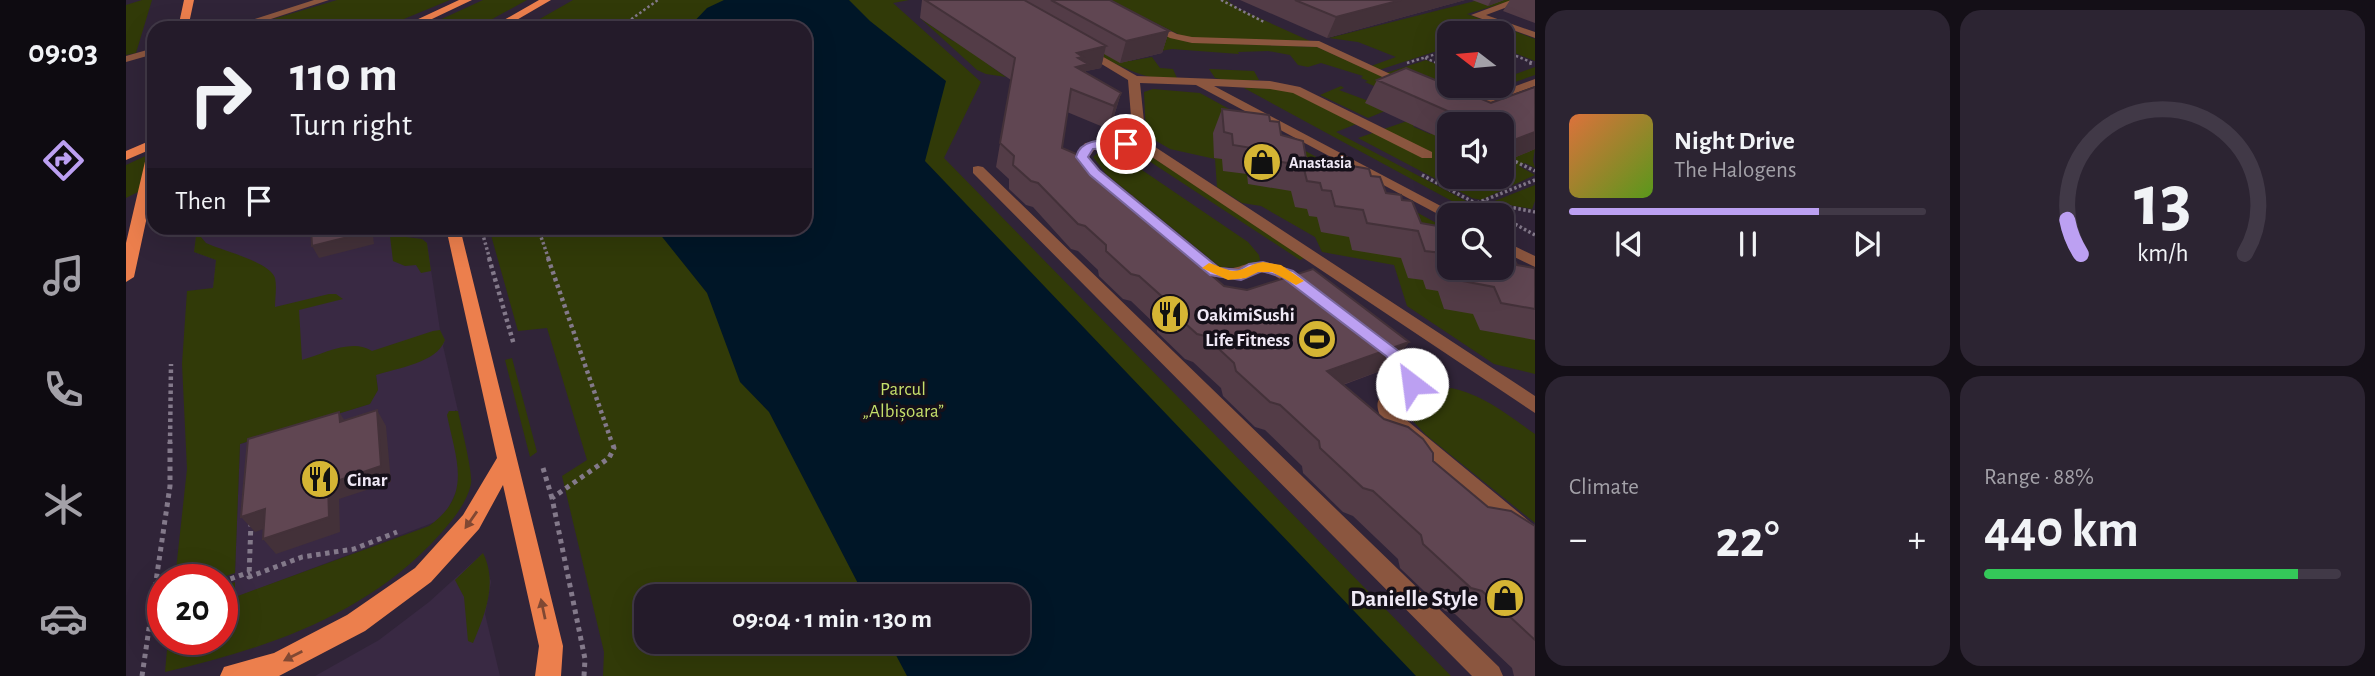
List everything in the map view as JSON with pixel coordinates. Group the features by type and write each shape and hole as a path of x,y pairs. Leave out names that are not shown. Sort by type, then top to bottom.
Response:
{"main road":[{"path":"184,21 189,0"},
{"path":"420,21 467,0"},
{"path":"508,21 546,0"},
{"path":"126,156 147,146"},
{"path":"126,277 147,184"},
{"path":"126,208 147,198"},
{"path":"455,235 551,646 548,676"},
{"path":"233,676 278,664 356,624 423,575 471,522 506,461"}],"street":[{"path":"255,21 324,0"},
{"path":"1521,0 1476,15 1535,35"},
{"path":"1138,18 1174,36 1192,40 1319,44 1423,92"},
{"path":"1078,46 1134,79 1270,85 1296,90 1427,155"},
{"path":"126,59 147,53"},
{"path":"1134,79 1140,143"},
{"path":"1195,81 1437,210"},
{"path":"1452,104 1461,108 1535,82"},
{"path":"1328,304 1276,268 1254,267 1241,275 1215,272 1094,173 1082,157 1084,150 1090,146 1140,143 1535,406"},
{"path":"978,170 1490,676"},
{"path":"1514,251 1535,262"},
{"path":"1368,335 1407,366 1412,378 1412,384 1408,388 1387,399 1385,407 1390,418 1535,539"}],"path":[{"path":"629,21 658,0"},
{"path":"1380,72 1437,54"},
{"path":"1514,55 1532,62 1522,66"},
{"path":"1424,58 1437,63"},
{"path":"1514,161 1535,171"},
{"path":"1483,202 1535,180"},
{"path":"1483,202 1535,212"},
{"path":"1514,224 1535,235"},
{"path":"483,235 514,345"},
{"path":"540,235 614,448 608,457 552,498"},
{"path":"159,564 170,486 171,363"},
{"path":"542,468 552,498 585,659 584,676"},
{"path":"251,517 250,577 302,557 354,549 397,532"},
{"path":"238,576 250,572"},
{"path":"142,676 147,644"}],"shaded area":[{"path":"196,235 406,235 427,243 440,330 445,340 443,346 458,411 455,410 459,486 447,511 435,522 238,596 238,564 235,564 240,444 369,404 378,390 376,375 245,420 213,288 216,260 194,252"},
{"path":"483,553 491,582 485,614 500,676 315,676 379,640 429,602"}],"green space":[{"path":"152,0 136,53 126,55 126,5"},
{"path":"337,0 450,0 399,21 266,21"},
{"path":"483,0 527,0 489,21 437,21"},
{"name":"Parcul „Albișoara”","path":"573,0 909,0 893,3 981,82 944,158 1451,676 603,676 604,652 562,476 587,460 547,328 518,331 491,235 812,235 812,21 536,21"},
{"path":"1045,0 1098,0 1187,42 1317,47 1461,112 1439,112 1365,82 1368,81 1361,78 1363,76 1321,63 1308,67 1298,65 1290,55 1268,51 1238,52 1239,54 1172,49 1154,52 1148,49 1148,43 1137,37 1123,36 1097,22 1100,21 1088,11 1084,12 1072,6 1045,11 1077,26 1071,28 1097,42 1104,41 1126,53 1121,55 1130,61 1152,57 1160,68 1173,69 1177,78 1161,79 1119,66 1017,6"},
{"path":"1109,0 1227,0 1237,8 1310,41 1186,38"},
{"path":"1479,0 1514,0 1467,14 1486,21 1437,21 1437,51 1379,70 1371,66 1396,57 1358,42 1329,38"},
{"path":"920,18 953,41 962,40 1006,77 977,70"},
{"path":"1514,31 1535,39 1535,61 1514,53"},
{"path":"1426,60 1437,64 1437,91 1430,93 1386,73"},
{"path":"1535,67 1535,75 1514,82 1514,75"},
{"path":"1209,69 1254,71 1259,80 1231,81 1215,78"},
{"path":"1341,86 1344,88 1339,90 1390,109 1368,118 1320,95"},
{"path":"1244,88 1291,89 1359,123 1336,132 1437,186 1437,189 1443,189 1468,202 1455,203"},
{"path":"1153,89 1200,93 1437,223 1437,280 1514,280 1514,272 1535,279 1535,374 1494,364 1407,306 1394,265 1322,252 1315,237 1261,206 1242,203 1217,187 1215,159 1170,149 1146,135 1144,92"},
{"path":"1511,99 1535,110 1535,113 1522,111 1514,115 1514,112 1476,112"},
{"path":"1410,120 1414,127 1430,134 1437,131 1437,180 1358,138"},
{"path":"1535,149 1535,168 1525,163 1519,166 1535,175 1514,185 1514,152"},
{"path":"1101,150 1114,151 1248,242 1260,260 1244,268 1220,267 1106,174 1093,157"},
{"path":"147,155 147,188 126,198 126,165"},
{"path":"1149,155 1306,257 1300,260 1143,157"},
{"path":"1535,185 1532,209 1514,206 1514,203 1492,202"},
{"path":"1455,189 1505,189 1481,200"},
{"path":"196,235 201,235 206,243 255,262 271,272 276,281 275,307 329,294 336,294 343,299 299,310 302,360 347,347 364,347 372,351 440,330 445,340 441,348 425,359 376,375 378,390 370,404 240,444 235,564 177,564 187,469 182,364 187,291 213,288 216,260 194,252"},
{"path":"390,235 422,239 427,243 431,271 421,273 416,265 405,266 393,261"},
{"path":"512,358 537,452 530,457 505,360"},
{"path":"1451,388 1485,401 1535,434 1535,523 1426,435 1411,419 1411,407"},
{"path":"449,411 458,411 471,478 468,493 448,525 402,571 372,593 307,628 238,653 238,596 429,526 443,514 452,502 458,476 447,415"},
{"path":"483,553 490,587 473,643 468,641 464,597 455,580"},
{"path":"167,655 230,655 202,663 165,672"}],"water":[{"name":"Parcul „Albișoara”","path":"724,0 849,0 870,21 946,81 925,161 1416,676 907,676 895,654 1030,654 1030,584 858,584 769,412 740,382 707,293 661,235 812,235 812,21 695,21 707,8"}],"building":[{"path":"925,0 1024,0 1106,46 1077,53 1083,57 1078,58 1088,64 1076,67 1121,93 1114,106 1071,89 1062,148 1088,159 1090,173 1110,190 1132,196 1138,202 1138,213 1163,234 1188,245 1196,262 1224,286 1247,290 1313,269 1409,342 1327,371 1384,419 1408,427 1423,439 1433,453 1433,461 1488,507 1511,511 1535,526 1535,640 1482,591 1471,588 1423,544 1421,535 1373,491 1363,488 1320,448 1319,441 1280,405 1270,402 1236,371 1234,363 1205,336 1197,334 1167,307 1167,301 1139,276 1131,274 1106,251 1106,245 1085,226 1078,224 1038,183 1031,181 1013,165 1014,156 1000,143 1015,58"},
{"path":"1051,0 1110,0 1169,31 1126,41"},
{"path":"1295,0 1401,0 1336,17"},
{"path":"1406,68 1437,81 1437,98 1479,98 1491,103 1514,98 1514,95 1535,87 1535,132 1514,140 1514,112 1450,112 1377,80"},
{"path":"1222,109 1269,115 1270,121 1279,122 1281,135 1303,141 1306,158 1369,169 1371,176 1380,177 1386,193 1401,195 1402,200 1412,201 1421,223 1437,226 1437,252 1425,251 1418,231 1367,223 1363,210 1335,206 1331,191 1322,190 1320,183 1307,181 1303,165 1259,159 1258,149 1233,145 1232,134 1224,132"},
{"path":"311,235 356,235 312,246"},
{"path":"1514,259 1517,265 1535,269 1535,309 1501,303 1494,287 1463,281 1514,280"},
{"path":"377,410 381,466 328,484 329,517 263,539 265,509 241,517 248,439 339,412 340,422"}],"slow traffic":[{"path":"1209,268 1228,275 1241,275 1254,267 1263,266 1276,268 1296,281"}],"place":[{"name":"Anastasia","path":"1262,162"},
{"name":"OakimiSushi","path":"1170,314"},
{"name":"Life Fitness","path":"1317,339"},
{"name":"Cinar","path":"320,479"},
{"name":"Danielle Style","path":"1505,598"}],"route":[{"path":"1126,144 1090,146 1084,150 1082,157 1094,173 1215,272 1241,275 1254,267 1263,266 1288,274 1392,352 1407,366 1412,384"}]}
